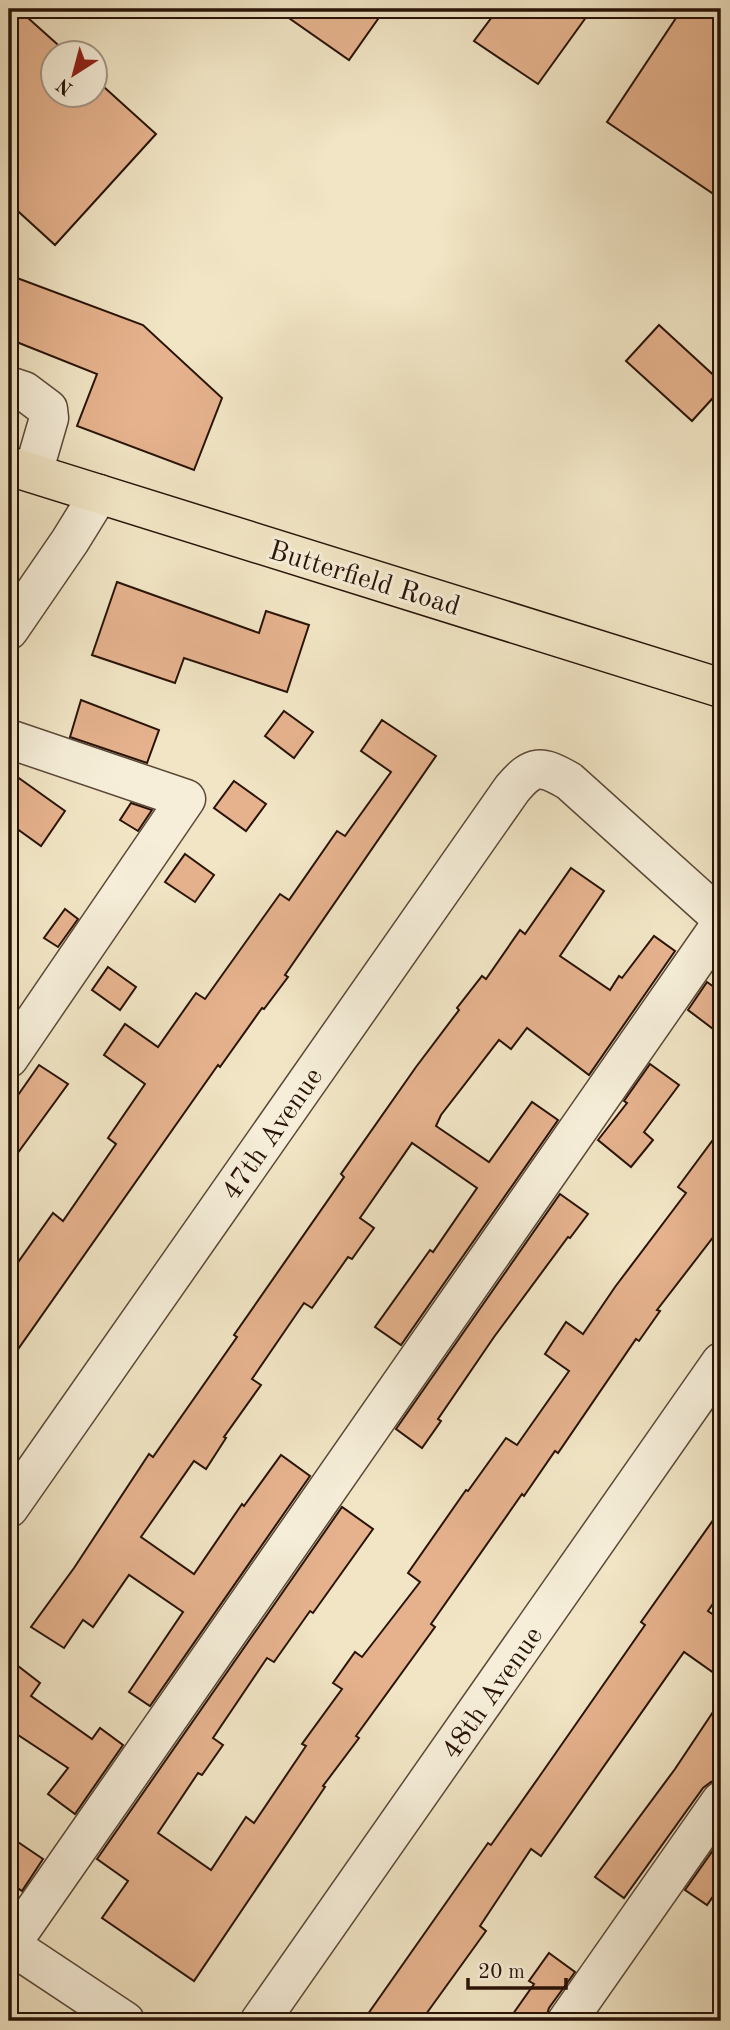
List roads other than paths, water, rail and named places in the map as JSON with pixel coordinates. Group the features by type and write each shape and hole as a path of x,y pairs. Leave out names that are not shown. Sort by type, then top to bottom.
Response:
{"main road":[{"name":"Butterfield Road","path":"21,470 721,688"}],"street":[{"path":"9,386 24,391 48,409 49,418 21,470"},
{"path":"9,631 99,494"},
{"path":"9,739 186,799 9,1058"},
{"name":"47th Avenue","path":"9,1508 526,772 540,768 552,771 569,781 721,918"},
{"path":"125,2021 9,1945 721,924"},
{"name":"48th Avenue","path":"260,2021 721,1362"},
{"path":"567,2021 721,1801"}]}
